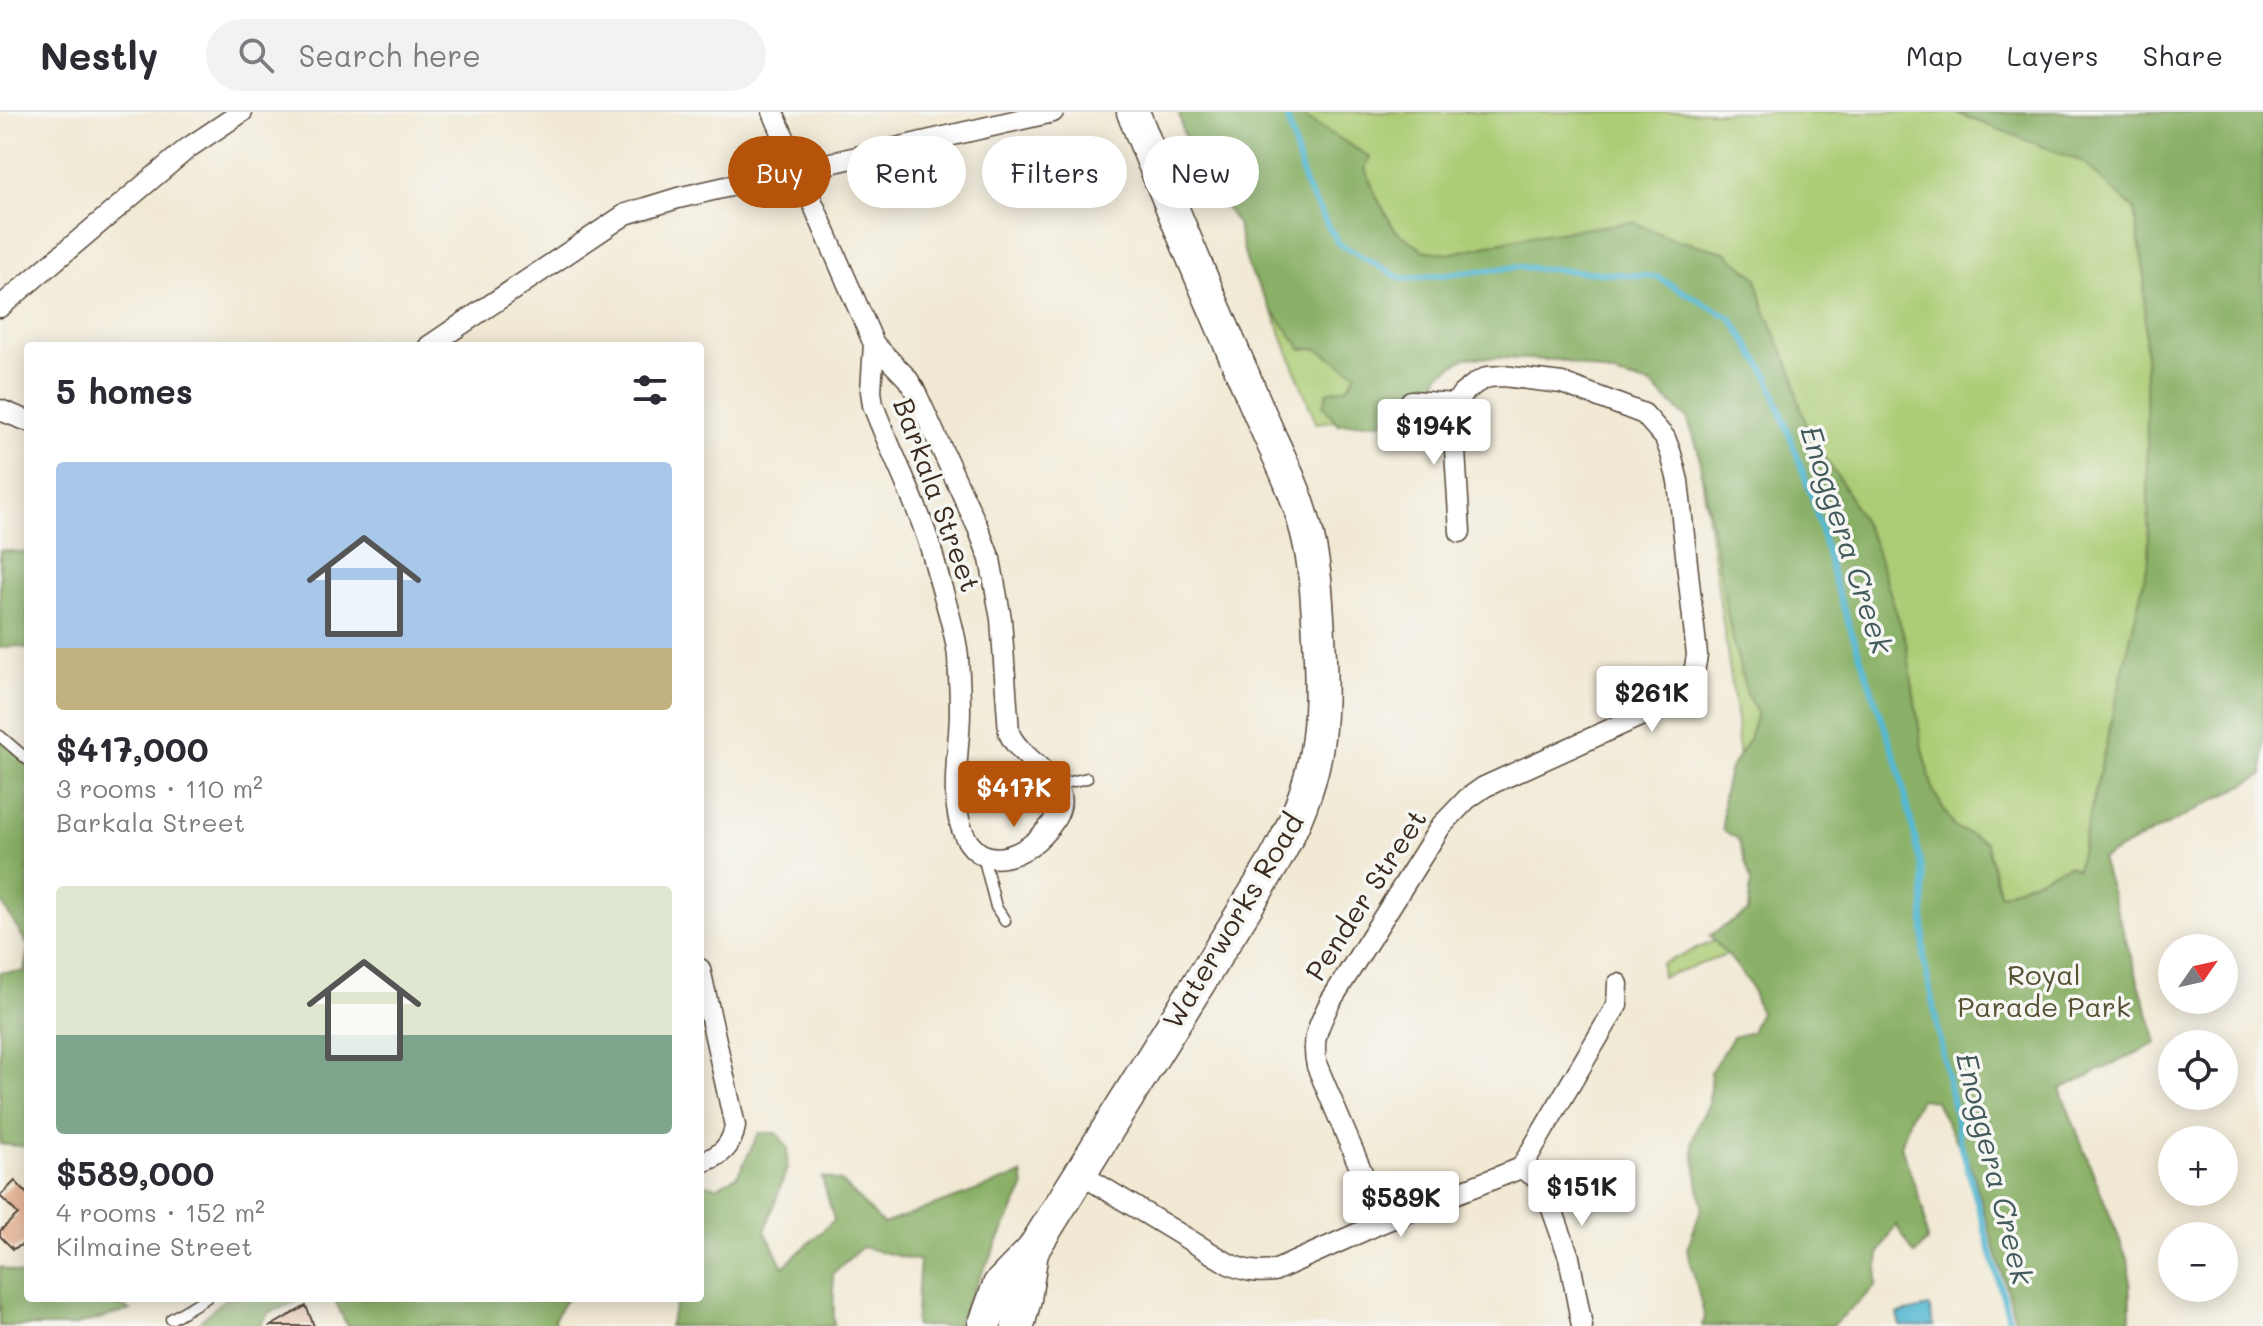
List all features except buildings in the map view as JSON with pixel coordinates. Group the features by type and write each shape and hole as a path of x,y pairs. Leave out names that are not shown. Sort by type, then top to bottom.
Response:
{"main road":[{"name":"Waterworks Road","path":"984,1326 999,1285 1032,1251 1288,839 1309,788 1315,763 1322,686 1315,571 1304,522 1133,112"},
{"name":"Waterworks Road","path":"1018,1326 1032,1251"}],"street":[{"path":"0,307 188,148 242,112"},
{"name":"Barkala Street","path":"773,112 784,136"},
{"path":"831,163 1053,112"},
{"path":"435,342 626,214 728,187"},
{"name":"Barkala Street","path":"816,208 874,344 914,389 978,528 990,559 998,599 1009,733 1018,747 1052,778"},
{"name":"Barkala Street","path":"874,344 873,405 927,535 954,632 960,700 956,780 959,817 964,834 983,856"},
{"name":"Pender Street","path":"1383,1222 1317,1066 1313,1049 1316,1029 1330,1002 1451,814 1484,787 1671,700 1687,688 1694,677 1697,655 1678,481 1665,438 1644,414 1562,383 1503,376 1488,377 1476,383 1455,404"},
{"path":"1411,401 1455,404 1453,418 1460,532"},
{"path":"0,410 24,419"},
{"path":"983,856 1000,859 1008,856 1031,845 1047,830 1056,816 1060,799 1052,778"},
{"path":"1079,1173 1211,1255 1243,1271 1274,1271 1383,1222 1521,1168 1617,1005 1618,984"},
{"path":"704,987 735,1126 725,1150 704,1161"},
{"path":"1521,1168 1542,1181 1569,1257 1582,1326"}],"lane":[{"path":"0,736 24,757"},
{"path":"1052,778 1066,783 1087,778"},
{"path":"983,856 996,907 1005,921"},
{"path":"171,1319 199,1302"}],"green space":[{"name":"Royal Parade Park","path":"1179,112 1306,112 1306,118 1370,157 1365,168 1395,230 1423,250 1448,254 1529,236 1633,222 1670,238 1725,252 1756,277 1764,308 1794,376 1811,438 1843,484 1874,543 1906,642 1921,740 1933,790 1954,827 1986,842 2000,895 2069,865 2077,869 2149,558 2144,271 2134,209 2083,162 1954,112 2263,112 2263,775 2101,859 2157,1043 2060,1089 2129,1264 2130,1326 2017,1326 1971,1166 1936,1101 1920,1099 1911,1114 1901,1146 1923,1209 1927,1241 1915,1255 1896,1225 1879,1253 1876,1286 1832,1326 1702,1326 1705,1318 1687,1249 1702,1207 1692,1142 1709,1104 1711,1071 1733,1037 1751,1032 1760,1012 1750,984 1709,936 1748,912 1751,881 1738,839 1723,830 1723,797 1729,771 1749,739 1757,713 1747,695 1731,633 1698,449 1687,418 1651,385 1560,360 1467,357 1440,374 1424,411 1404,421 1338,424 1323,406 1328,392 1348,387 1356,373 1317,349 1302,349 1271,309 1248,267 1237,224 1226,208 1259,208 1259,136 1185,136"},
{"name":"Royal Parade Park","path":"1195,112 1954,112 2057,151 2263,112 2263,775 2101,859 2157,1043 2060,1089 2129,1264 2130,1326 1936,934 1751,947 1662,977 1661,964 1752,925 1763,905 1740,802 1737,720 1698,449 1687,418 1651,385 1560,360 1467,357 1380,373 1385,415 1316,423 1232,208 1259,208 1259,136 1204,136"},
{"path":"0,550 24,553 24,648 0,648"},
{"path":"0,731 24,751 24,939 0,900"},
{"path":"0,972 24,972 24,1147 0,1144"},
{"path":"759,1133 777,1133 788,1148 787,1168 765,1231 783,1267 834,1220 822,1177 841,1181 883,1224 1022,1174 1024,1188 956,1326 915,1326 920,1261 862,1247 833,1273 834,1326 669,1326 677,1302 704,1302 704,1183 717,1187 738,1175"},
{"path":"0,1267 24,1276 24,1302 112,1302 131,1310 73,1326 0,1326"},
{"path":"222,1302 297,1302 268,1313 259,1326 195,1326"},
{"path":"336,1302 565,1302 554,1319 556,1326 347,1326"}],"water":[{"path":"1929,1307 1934,1326 1900,1326 1897,1314"}],"waterway":[{"name":"Enoggera Creek","path":"1286,112 1305,185 1338,243 1402,279 1519,267 1657,277 1732,319 1768,376 1813,500 1835,584 1898,765 1924,877 1924,960 1960,1140 2011,1326"}]}
